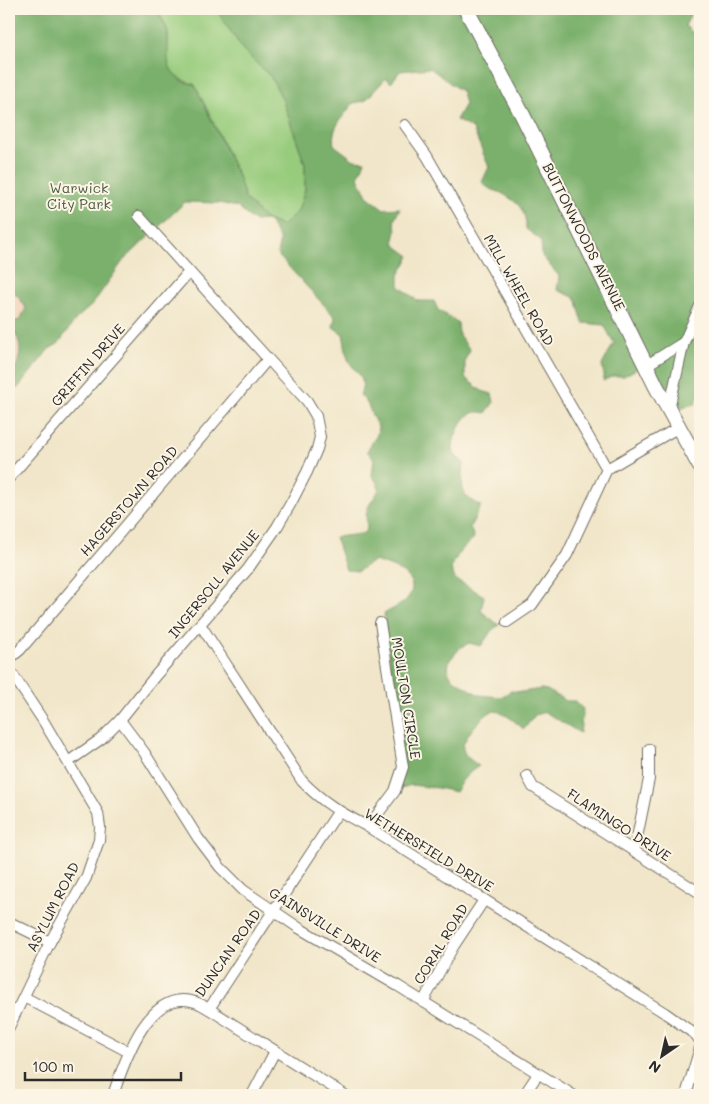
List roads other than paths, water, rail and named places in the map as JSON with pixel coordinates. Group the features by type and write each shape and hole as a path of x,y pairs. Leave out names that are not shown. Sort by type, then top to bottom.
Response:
{"street":[{"name":"BUTTONWOODS AVENUE","path":"466,9 520,111 646,364 700,466"},
{"name":"MILL WHEEL ROAD","path":"406,125 426,156 607,469"},
{"name":"INGERSOLL AVENUE","path":"68,762 101,739 120,720 248,569 291,503 317,449 320,432 312,408 140,216"},
{"name":"GRIFFIN DRIVE","path":"9,478 189,272"},
{"path":"670,409 684,342 700,306"},
{"path":"646,364 684,342"},
{"name":"HAGERSTOWN ROAD","path":"9,659 20,650 268,359"},
{"path":"507,622 532,605 567,556 607,469 679,427"},
{"name":"MOULTON CIRCLE","path":"368,827 395,791 403,767 380,623"},
{"name":"WETHERSFIELD DRIVE","path":"200,624 302,781 316,795 338,812 368,827 665,1013 696,1034 700,1041"},
{"name":"ASYLUM ROAD","path":"9,669 98,813 100,827 100,840 86,878 50,942 9,1026"},
{"name":"GAINSVILLE DRIVE","path":"120,720 144,752 190,827 214,861 234,882 274,912 573,1095"},
{"path":"634,852 649,779 649,749"},
{"name":"FLAMINGO DRIVE","path":"527,776 533,787 700,893"},
{"name":"DUNCAN ROAD","path":"113,1095 131,1046 153,1014 166,1004 178,1000 195,1002 209,1010 338,812"},
{"name":"CORAL ROAD","path":"423,1002 454,947 484,900"},
{"path":"9,922 50,942"},
{"path":"24,996 129,1052"},
{"path":"209,1010 345,1095"},
{"path":"686,1095 700,1048"},
{"path":"252,1095 275,1051"},
{"path":"524,1095 538,1074"}],"park label":[{"name":"Warwick City Park","path":"79,196"}]}
